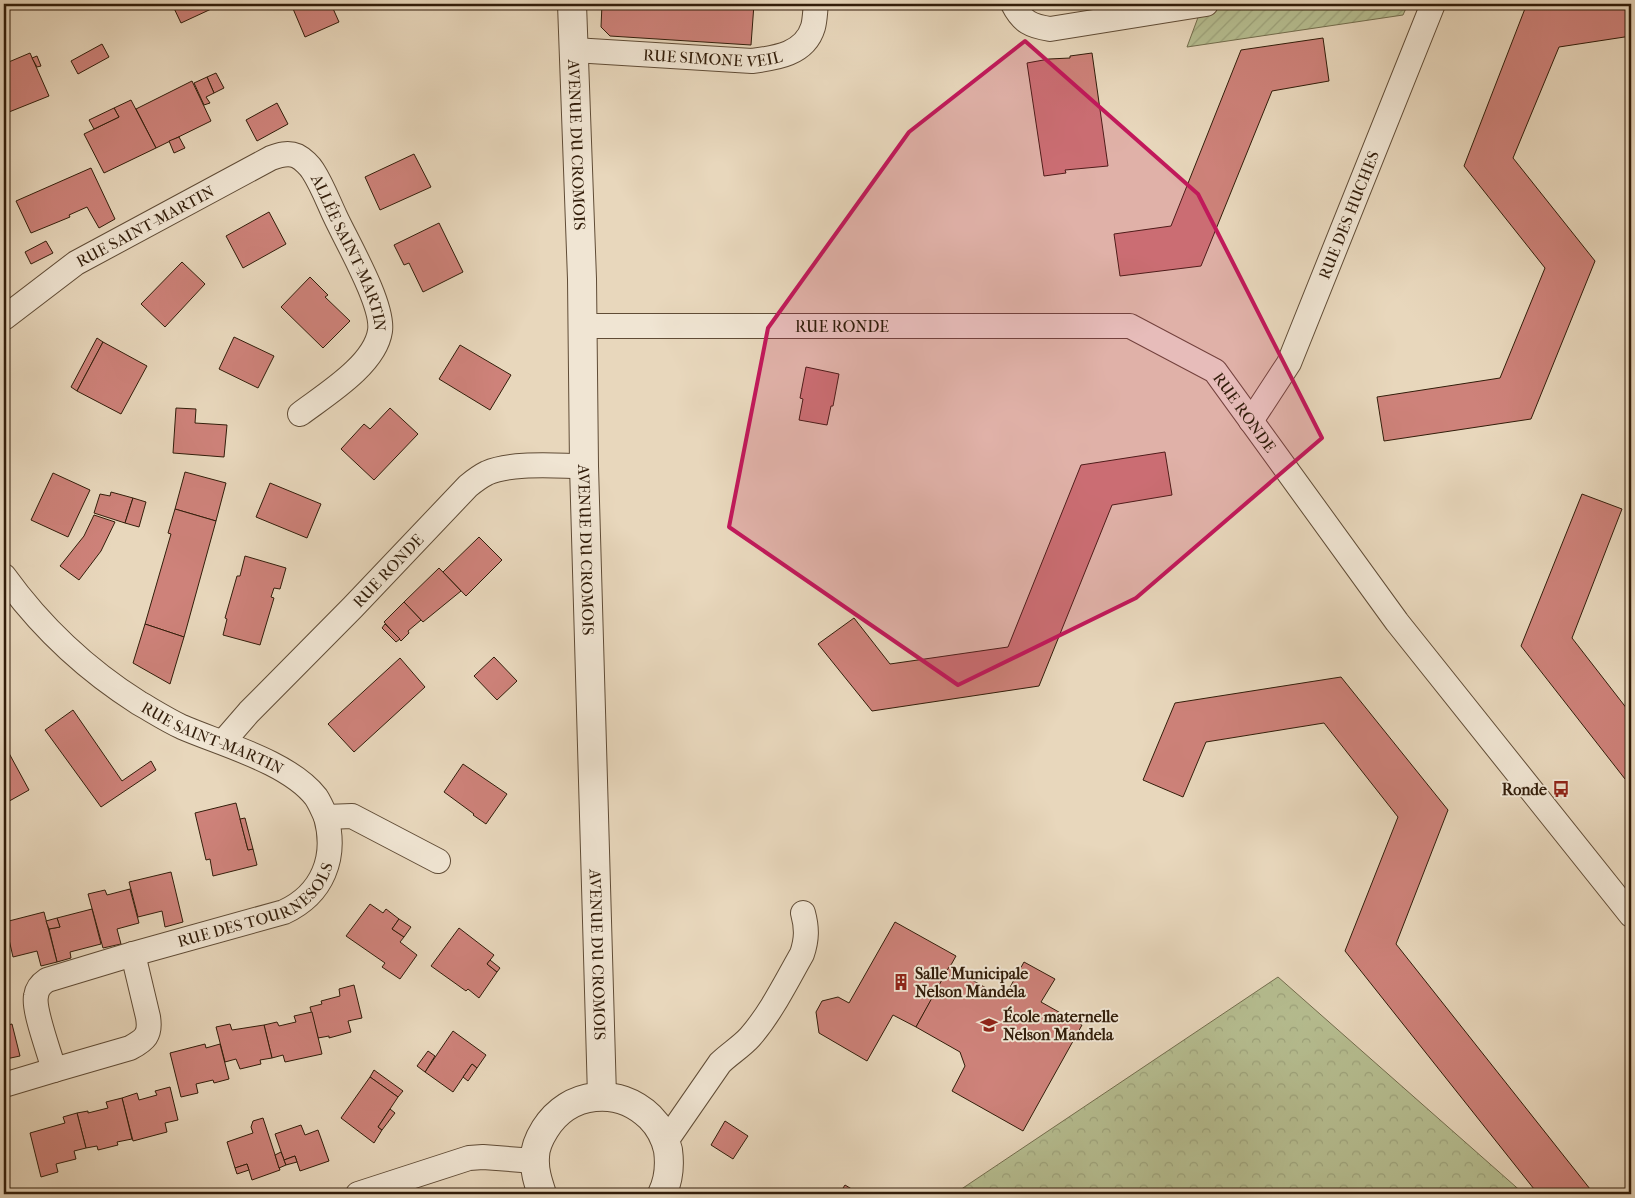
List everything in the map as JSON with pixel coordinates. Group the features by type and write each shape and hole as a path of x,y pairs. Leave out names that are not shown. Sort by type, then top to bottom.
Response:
{"street":[{"name":"AVENUE DU CROMOIS","path":"572,4 583,326 584,466 602,1096"},
{"name":"RUE SIMONE VEIL","path":"574,50 752,61 773,59 793,52 804,42 813,28 816,4"},
{"path":"1013,4 1016,11 1025,21 1037,27 1050,29 1206,4"},
{"name":"RUE DES HUCHES","path":"1251,421 1289,363 1433,4"},
{"name":"RUE SAINT-MARTIN","path":"4,318 62,272 83,258 271,158 282,154 296,155"},
{"name":"ALLÉE SAINT-MARTIN","path":"296,155 313,171 372,293 380,320 380,332 377,342 361,366 300,414"},
{"name":"RUE RONDE","path":"583,326 1130,326 1215,371 1396,622 1631,915"},
{"name":"RUE RONDE","path":"223,742 249,712 353,608 468,486 488,472 504,468 521,466 584,466"},
{"name":"RUE SAINT-MARTIN","path":"4,576 17,595 52,633 99,674 137,702 162,717 264,760 301,782 316,797 326,817"},
{"path":"326,817 352,816 438,861"},
{"name":"RUE DES TOURNESOLS","path":"54,1070 36,1006 36,994 40,985 47,980 132,954 284,912 295,906 308,896 318,884 329,859 330,830 326,817"},
{"path":"666,1141 720,1063 748,1040 766,1017 802,954 806,943 806,925 803,913"},
{"path":"4,1085 130,1048 141,1043 150,1027 132,954"},
{"path":"542,1194 536,1177 535,1160 540,1137 550,1120 565,1107 583,1099 602,1096 623,1099 642,1109 656,1123 666,1141 670,1163 666,1185 662,1194"},
{"path":"358,1194 469,1158 535,1160"}],"highlighted area":[{"path":"1025,41 1198,194 1322,438 1136,598 958,685 729,527 768,328 909,132"}],"green space":[{"path":"1203,4 1408,4 1403,15 1187,47"},
{"path":"1278,977 1524,1194 954,1194"}],"building":[{"path":"172,4 222,4 181,23"},
{"path":"291,4 331,4 339,22 305,37"},
{"path":"602,4 754,4 751,45 610,36 601,27"},
{"path":"1539,4 1631,4 1631,36 1559,47 1513,158 1595,261 1531,419 1384,441 1377,397 1500,378 1545,268 1464,166 1526,6"},
{"path":"1323,38 1329,81 1272,91 1201,266 1120,276 1114,234 1171,226 1241,50"},
{"path":"102,44 109,57 78,74 71,61"},
{"path":"30,53 49,96 4,114 4,64"},
{"path":"1092,53 1108,166 1065,170 1066,173 1044,176 1027,63 1070,58 1070,56"},
{"path":"37,56 41,66 37,67 32,58"},
{"path":"216,73 224,88 214,93 207,77"},
{"path":"207,77 214,93 206,97 210,103 204,105 194,83"},
{"path":"192,81 211,121 156,148 136,109"},
{"path":"131,100 156,148 104,173 84,134 119,117 114,108"},
{"path":"277,103 288,124 257,141 246,120"},
{"path":"114,108 119,117 94,129 89,120"},
{"path":"179,137 185,148 174,153 169,141"},
{"path":"414,154 431,187 380,210 365,177"},
{"path":"91,168 115,219 99,228 87,207 69,215 70,217 31,233 16,201"},
{"path":"269,212 286,244 243,268 226,236"},
{"path":"439,223 463,272 423,292 409,263 404,265 394,245"},
{"path":"46,241 53,253 31,264 25,252"},
{"path":"182,262 205,284 165,327 141,304"},
{"path":"310,277 328,295 325,297 350,321 323,348 281,307"},
{"path":"234,337 274,356 258,388 219,369"},
{"path":"97,338 103,342 77,391 71,387"},
{"path":"103,342 147,366 121,414 77,391"},
{"path":"460,345 511,375 490,410 439,379"},
{"path":"806,367 839,374 827,425 799,420 803,399 800,398"},
{"path":"176,408 196,409 195,423 227,425 224,457 173,453"},
{"path":"390,408 418,434 374,480 341,449 364,424 370,429"},
{"path":"1165,452 1172,495 1112,505 1039,686 872,711 818,644 854,618 890,664 1008,647 1081,465"},
{"path":"185,472 226,483 216,521 175,509"},
{"path":"53,473 90,490 68,537 31,520"},
{"path":"270,483 321,504 307,538 256,517"},
{"path":"111,492 133,498 125,523 94,513 100,494 110,496"},
{"path":"1582,494 1622,509 1572,638 1631,714 1631,778 1625,779 1521,646"},
{"path":"133,498 146,502 139,527 125,523"},
{"path":"175,509 216,521 184,637 145,624 171,534 168,533"},
{"path":"94,515 115,522 101,551 79,580 60,566 84,536"},
{"path":"479,537 502,560 466,596 443,572"},
{"path":"245,556 286,568 280,589 274,588 271,597 274,598 260,645 223,635 227,619 225,618"},
{"path":"439,568 461,591 423,622 404,602"},
{"path":"404,602 421,620 408,631 409,633 401,641 384,622"},
{"path":"145,624 184,637 170,684 133,663"},
{"path":"385,624 400,639 396,642 382,628"},
{"path":"494,657 517,681 497,700 474,676"},
{"path":"400,658 425,687 354,752 328,724"},
{"path":"1341,677 1448,810 1396,944 1594,1194 1538,1194 1345,951 1398,817 1324,723 1206,742 1183,797 1143,780 1175,703"},
{"path":"73,710 122,781 151,761 156,770 101,807 45,730"},
{"path":"4,744 29,790 4,804"},
{"path":"463,764 507,794 486,824 444,792"},
{"path":"236,803 248,850 253,849 257,865 213,876 210,859 206,860 195,813"},
{"path":"245,818 253,849 248,850 240,819"},
{"path":"171,872 183,922 165,927 162,911 138,917 129,882"},
{"path":"130,889 139,923 117,929 121,944 103,948 88,894 105,890 107,895"},
{"path":"370,904 383,913 386,909 399,919 392,929 404,937 400,942 417,955 400,979 382,967 385,963 346,936"},
{"path":"92,909 101,944 70,952 71,958 57,962 49,929 60,927 57,918"},
{"path":"44,912 57,962 41,966 37,951 13,957 5,922"},
{"path":"57,918 60,927 49,929 46,921"},
{"path":"399,919 411,927 404,937 392,929"},
{"name":"Salle Municipale Nelson Mandela","path":"895,922 956,956 916,1027 893,1015 867,1061 819,1033 816,1012 822,1001 838,997 849,1003"},
{"path":"459,928 494,955 487,964 497,972 479,998 431,966"},
{"path":"490,960 500,968 497,972 487,964"},
{"path":"1024,962 1055,979 1041,1002 1082,1025 1023,1131 952,1091 965,1066 960,1052 916,1027 949,967 1004,998"},
{"path":"354,985 362,1018 348,1021 351,1032 329,1038 329,1036 318,1038 310,1007 322,1004 321,1001 340,996 339,989"},
{"path":"312,1012 322,1054 285,1062 283,1055 272,1058 264,1025 277,1022 279,1026 296,1022 294,1016"},
{"path":"12,1024 20,1056 6,1059 4,1026"},
{"path":"230,1024 232,1030 264,1025 272,1058 260,1060 261,1064 240,1069 236,1059 225,1062 216,1027"},
{"path":"453,1031 486,1055 477,1068 472,1064 453,1092 425,1072"},
{"path":"205,1044 206,1048 220,1044 229,1079 214,1083 213,1080 196,1084 198,1093 181,1097 170,1053"},
{"path":"428,1051 435,1056 425,1072 417,1066"},
{"path":"472,1064 477,1068 468,1081 463,1077"},
{"path":"374,1070 403,1091 398,1097 370,1077"},
{"path":"370,1077 398,1097 378,1127 382,1130 374,1143 341,1118"},
{"path":"170,1087 178,1120 165,1123 167,1132 133,1141 122,1098 137,1093 139,1100 157,1095 155,1091"},
{"path":"122,1098 132,1139 117,1142 118,1145 98,1150 97,1146 86,1148 77,1113 88,1111 88,1113 108,1108 106,1102"},
{"path":"390,1109 395,1113 382,1130 378,1127"},
{"path":"77,1113 86,1148 74,1151 76,1159 56,1164 58,1172 41,1177 30,1133 65,1123 63,1117"},
{"path":"263,1118 280,1170 252,1180 247,1164 235,1168 227,1142 253,1133 251,1127 253,1121"},
{"path":"725,1121 748,1136 733,1159 711,1145"},
{"path":"301,1125 305,1135 318,1130 329,1161 300,1171 295,1156 284,1160 275,1134"},
{"path":"281,1152 286,1165 279,1168 275,1155"},
{"path":"295,1156 297,1162 286,1165 284,1160"},
{"path":"247,1164 249,1170 237,1174 235,1168"},
{"path":"845,1185 860,1194 839,1194"}],"place":[{"name":"Ronde","path":"1561,789"},
{"name":"Salle Municipale Nelson Mandela","path":"901,982"},
{"name":"École maternelle Nelson Mandela","path":"989,1025"}]}
